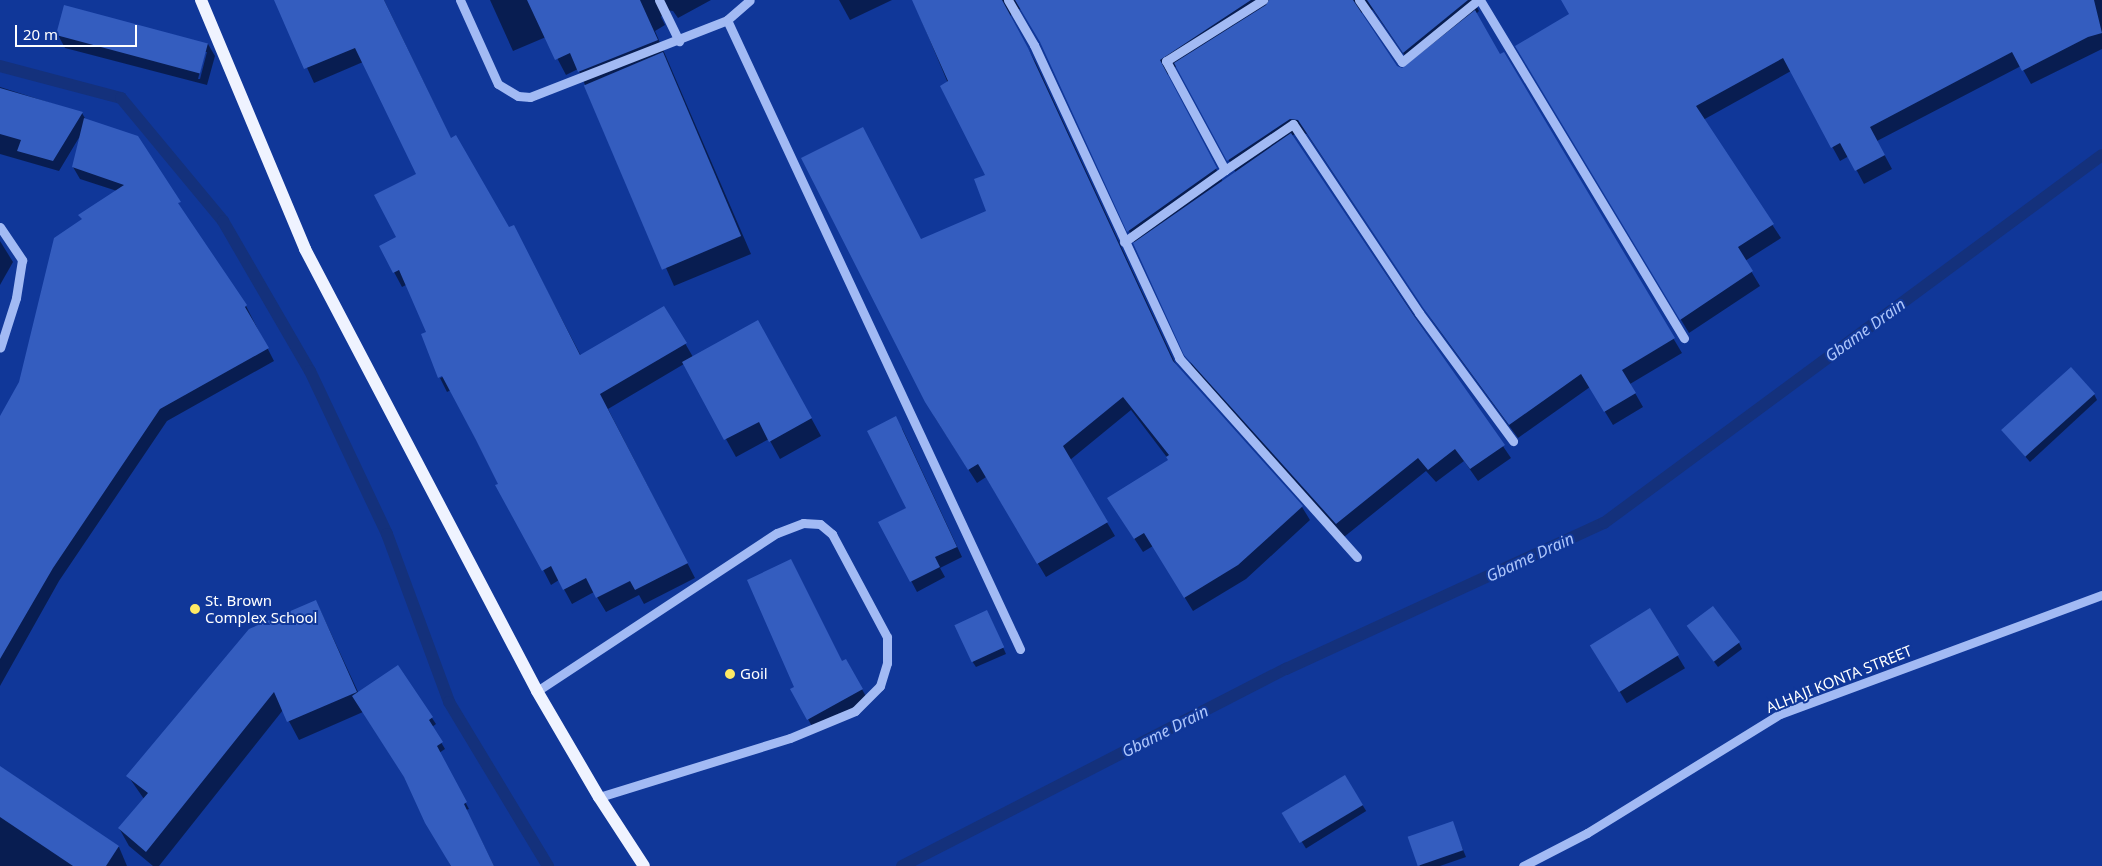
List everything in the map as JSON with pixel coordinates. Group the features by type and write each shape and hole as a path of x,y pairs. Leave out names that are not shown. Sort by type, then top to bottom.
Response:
{"main road":[{"path":"201,0 305,249 537,691 599,797 644,866"}],"street":[{"path":"460,0 498,84 518,96 530,97 679,41 727,20 750,0"},
{"path":"659,0 679,41"},
{"path":"1008,0 1034,45 1179,358 1357,556"},
{"path":"1225,170 1166,61 1263,0"},
{"path":"1359,0 1402,62 1479,0 1684,338"},
{"path":"727,20 1020,649"},
{"path":"1124,242 1293,124 1420,313 1513,442"},
{"path":"0,227 22,260 16,298 0,348"},
{"path":"537,691 777,533 803,523 820,524 832,534 887,637 887,663 880,686 854,711 790,738 599,797"},
{"name":"ALHAJI KONTA STREET","path":"1523,866 1586,833 1780,714 2102,595"}],"building":[{"path":"274,0 384,0 451,138 456,135 509,227 514,225 580,355 664,306 687,343 600,394 688,563 635,590 630,581 596,598 586,578 563,590 551,566 542,571 495,485 498,484 442,376 438,378 421,334 426,332 399,270 393,273 379,246 396,237 374,195 416,174 355,48 304,69"},
{"path":"527,0 640,0 658,40 578,72 570,53 555,60"},
{"path":"912,0 1002,0 1028,48 1173,361 1303,506 1238,565 1184,598 1144,533 1134,539 1107,498 1168,460 1166,457 1169,455 1123,397 1063,446 1108,522 1037,564 978,464 968,470 925,402 801,158 863,127 921,239 986,211 974,179 985,175 940,86 948,81"},
{"path":"1015,0 1251,0 1160,60 1217,168 1127,232 1040,42"},
{"path":"1269,0 1353,0 1397,66 1402,68 1475,10 1500,54 1504,52 1675,338 1622,370 1636,393 1604,412 1581,374 1509,425 1424,309 1298,120 1290,119 1227,161 1174,63 1266,5"},
{"path":"1367,0 1468,0 1403,53"},
{"path":"1561,0 2094,0 2102,33 2088,37 2022,71 2012,52 1870,127 1885,155 1855,171 1840,143 1831,148 1783,58 1696,106 1774,224 1738,247 1753,271 1680,320 1515,46 1569,14"},
{"path":"64,5 208,44 200,74 56,35"},
{"path":"663,52 741,236 662,270 584,86"},
{"path":"0,88 83,112 53,161 17,151 21,140 0,134"},
{"path":"84,118 138,136 181,202 178,203 247,305 245,307 269,348 160,409 53,568 0,659 0,416 19,382 54,238 82,219 78,215 124,185 72,167"},
{"path":"1291,133 1414,316 1505,445 1470,469 1455,449 1428,470 1418,458 1336,524 1184,355 1133,243"},
{"path":"758,320 812,418 769,442 759,422 724,440 682,362"},
{"path":"2071,367 2095,394 2025,457 2001,430"},
{"path":"896,416 957,547 935,557 940,567 910,582 878,522 906,508 867,431"},
{"path":"791,559 842,661 846,659 863,689 807,720 790,689 794,687 747,580"},
{"path":"316,600 357,692 287,722 274,692 146,852 118,828 148,793 126,776 249,629"},
{"path":"1713,606 1740,642 1714,662 1687,626"},
{"path":"1650,608 1679,655 1619,692 1590,646"},
{"path":"987,610 1004,647 972,662 954,625"},
{"path":"398,665 433,717 429,720 443,742 437,746 467,802 464,804 494,866 451,866 425,823 404,777 352,696"},
{"path":"0,766 119,846 106,866 73,866 0,817"},
{"path":"1345,775 1363,805 1300,843 1282,813"},
{"path":"1453,821 1463,850 1418,866 1408,837"}],"waterway":[{"path":"0,66 121,98 223,221 310,371 387,534 449,702 548,866"},
{"name":"Gbame Drain","path":"902,866 1286,669 1604,523 2102,155"}],"place":[{"name":"St. Brown Complex School","path":"195,609"},
{"name":"Goil","path":"730,674"}]}
